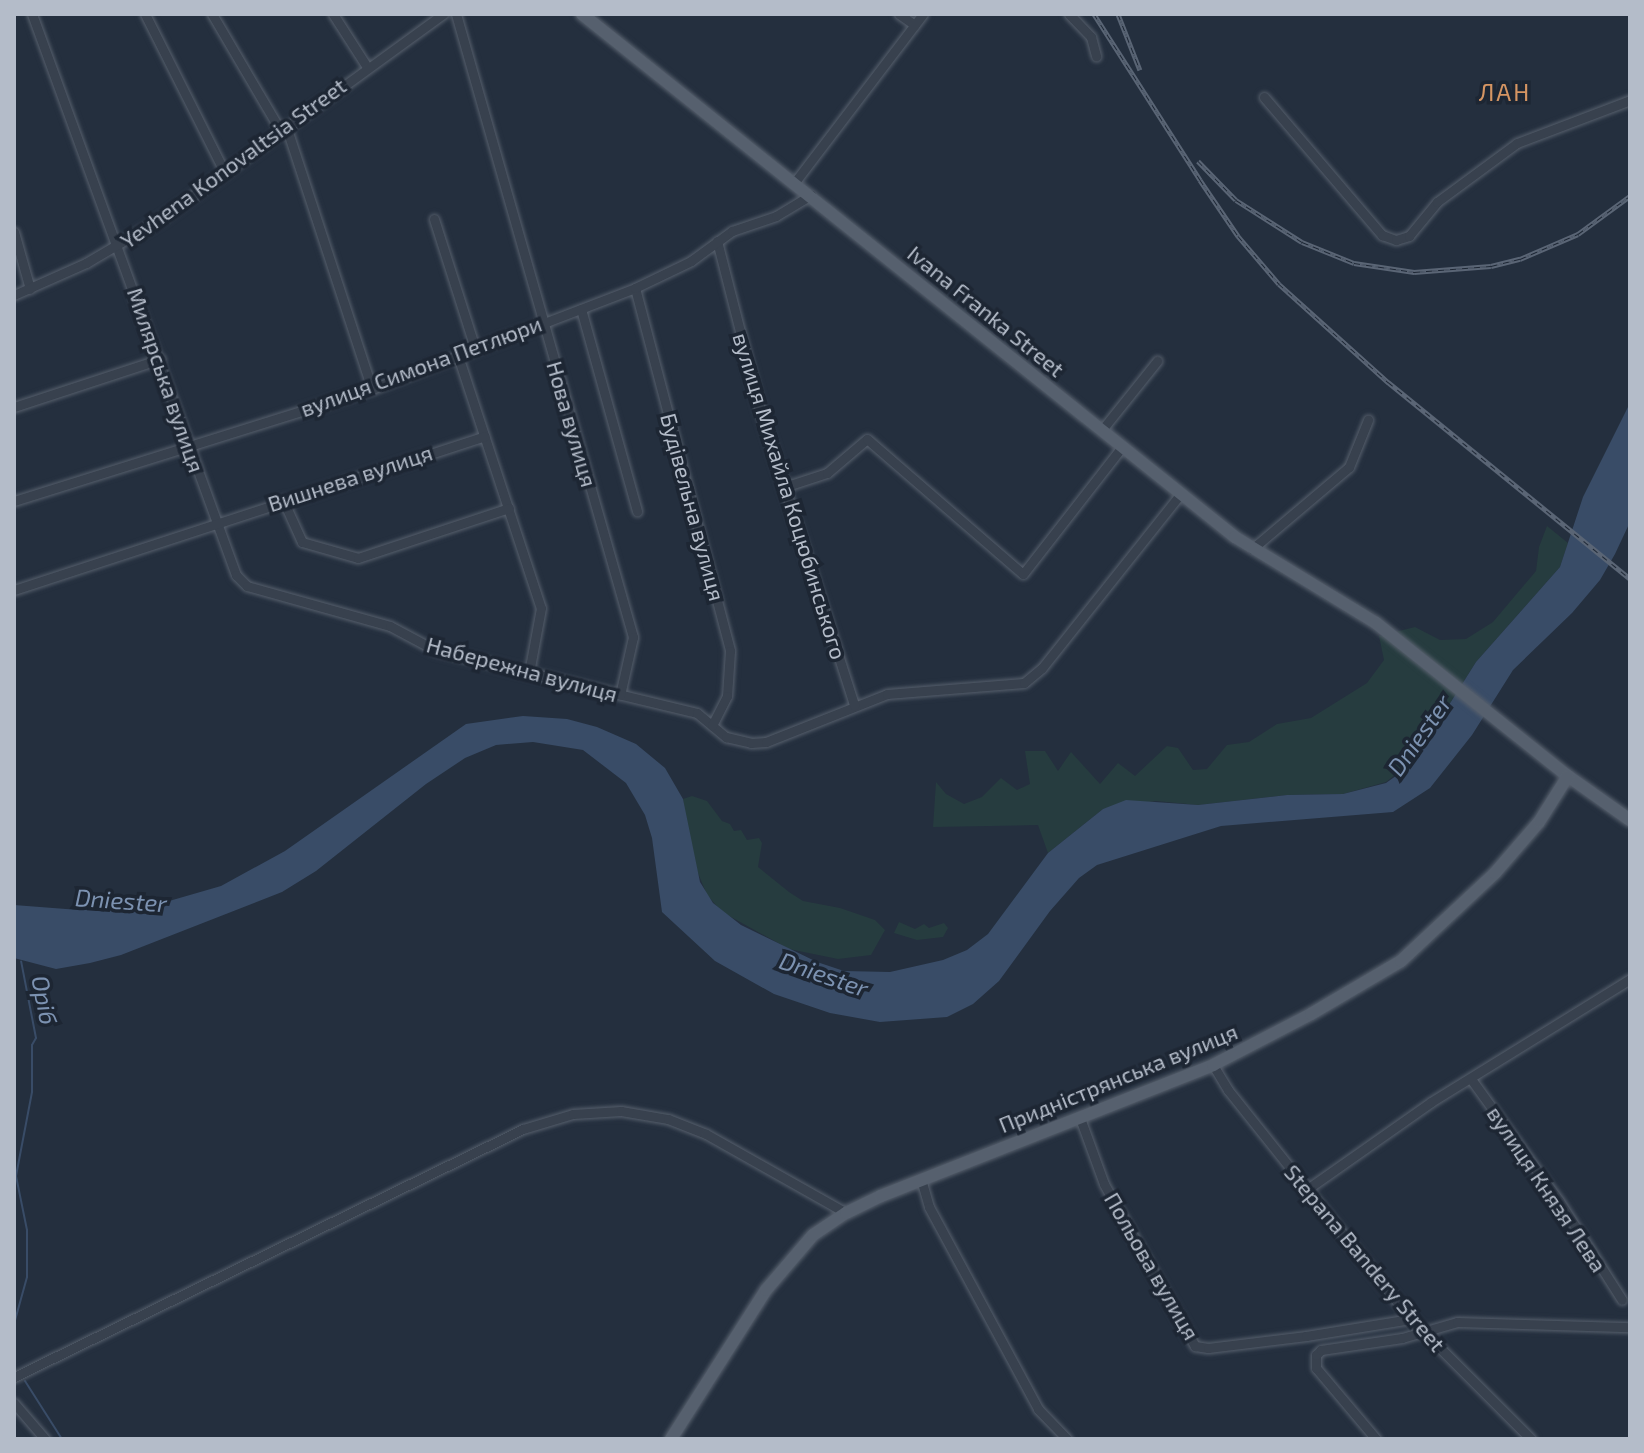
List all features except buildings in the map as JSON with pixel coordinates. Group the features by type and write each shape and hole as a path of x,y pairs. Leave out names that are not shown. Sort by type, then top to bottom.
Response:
{"main road":[{"name":"Ivana Franka Street","path":"582,14 1252,549 1376,623 1568,776 1630,820"},
{"name":"Придністрянська вулиця","path":"671,1439 766,1290 813,1235 846,1213 921,1179 1213,1065 1311,1014 1401,961 1495,873 1539,822 1568,776"}],"street":[{"name":"Милярська вулиця","path":"32,14 119,245 216,521"},
{"path":"145,14 225,173"},
{"path":"212,14 283,128 372,389"},
{"path":"333,14 367,67"},
{"name":"Yevhena Konovaltsia Street","path":"14,295 119,245 225,173 443,14"},
{"name":"Нова вулиця","path":"456,14 633,637 620,695"},
{"path":"899,14 915,25"},
{"path":"795,182 923,14"},
{"path":"1069,14 1091,37 1096,56"},
{"path":"1264,97 1382,235 1396,240 1409,236 1437,202 1517,143 1630,100"},
{"name":"вулиця Симона Петлюри","path":"14,501 372,389 581,309 691,261 732,231 776,216 811,195"},
{"path":"434,219 475,348"},
{"path":"14,232 30,289"},
{"name":"вулиця Михайла Коцюбинського","path":"717,241 760,410 854,705"},
{"name":"Будівельна вулиця","path":"635,288 730,651 727,696 712,725"},
{"path":"581,309 637,511"},
{"path":"458,356 541,608 529,673"},
{"path":"14,407 160,359"},
{"path":"1101,431 1157,361"},
{"path":"1252,549 1349,467 1368,420"},
{"name":"Вишнева вулиця","path":"15,587 484,436"},
{"path":"784,487 827,473 867,439 1023,574 1122,447"},
{"path":"854,705 908,690 1024,683 1042,668 1181,493"},
{"path":"283,500 302,542 358,558 509,508"},
{"name":"Набережна вулиця","path":"216,521 236,575 247,586 390,626 435,650 697,713 726,737 751,743 766,742 854,705"},
{"path":"1306,1190 1471,1079 1630,979"},
{"name":"Stepana Bandery Street","path":"1213,1065 1228,1090 1411,1319 1531,1439"},
{"name":"вулиця Князя Лева","path":"1471,1079 1559,1201 1622,1300"},
{"path":"14,1377 523,1129 573,1114 621,1111 668,1119 706,1134 846,1213"},
{"name":"Польова вулиця","path":"1080,1118 1104,1184 1195,1346 1208,1348 1306,1336 1411,1319"},
{"path":"921,1179 929,1207 1038,1409 1067,1439"},
{"path":"1376,1439 1316,1368 1316,1355 1327,1348 1402,1338 1481,1321 1630,1327"},
{"path":"14,1403 45,1439"}],"green space":[{"path":"1547,526 1568,543 1560,567 1476,662 1415,759 1386,782 1343,794 1287,795 1198,805 1156,801 1103,809 1048,853 1038,825 933,827 936,782 946,794 964,804 982,797 1001,778 1017,790 1030,784 1025,751 1045,751 1058,771 1071,752 1100,784 1118,763 1135,776 1167,746 1178,748 1193,770 1207,769 1227,745 1249,742 1277,724 1311,718 1367,683 1384,660 1379,636 1415,627 1440,640 1466,639 1493,622 1536,571 1539,547"},
{"path":"692,796 707,801 722,821 730,824 734,831 741,830 747,840 759,838 762,843 758,867 789,892 803,901 840,908 875,920 885,930 871,955 838,959 789,949 722,912 707,895 696,868 683,799"},
{"path":"899,922 915,929 924,924 929,928 944,923 948,928 943,937 917,940 894,933"}],"water":[{"name":"Dniester","path":"1630,403 1630,522 1615,554 1600,580 1572,613 1513,670 1472,735 1430,788 1393,812 1221,826 1097,865 1079,878 1050,911 999,981 973,1004 947,1017 880,1022 830,1013 774,994 715,961 662,912 652,838 645,815 626,783 583,750 533,742 496,745 465,758 426,784 316,871 282,892 121,955 90,963 56,969 14,958 14,905 79,910 145,908 221,886 285,851 466,724 523,716 567,719 597,727 636,744 665,768 683,799 700,882 713,903 741,925 817,962 844,971 890,972 943,960 967,950 988,934 1048,853 1103,809 1126,800 1198,805 1287,795 1343,794 1386,783 1400,773 1415,759 1476,662 1560,567 1583,497"}],"waterway":[{"name":"Оріб","path":"14,1324 27,1277 27,1230 16,1176 32,1092 32,1045 36,1038 21,961"},
{"name":"Оріб","path":"25,1381 62,1439"}],"railway":[{"path":"1094,14 1238,236 1279,284 1388,382 1630,579"},
{"path":"1118,14 1140,70"},
{"path":"1198,161 1236,200 1302,242 1354,263 1414,272 1491,266 1520,259 1578,234 1630,196"}],"district":[{"name":"ЛАН","path":"1505,92"}]}
